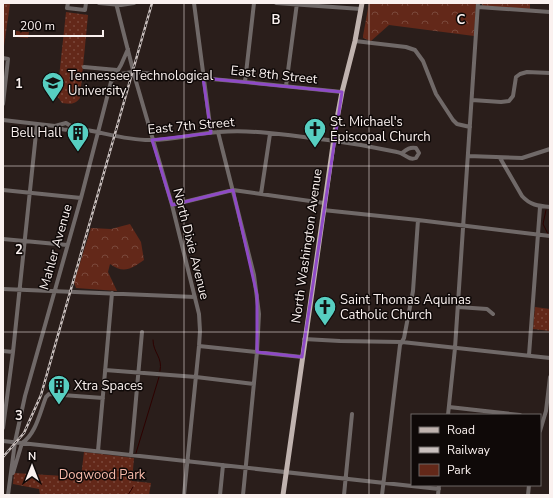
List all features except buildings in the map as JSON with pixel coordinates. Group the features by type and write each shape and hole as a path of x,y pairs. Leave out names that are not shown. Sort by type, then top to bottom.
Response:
{"main road":[{"name":"North Washington Avenue","path":"283,495 333,141 342,92 355,41 362,3"}],"street":[{"path":"68,3 67,8 85,10 86,3"},
{"path":"98,3 134,3"},
{"path":"194,3 211,132"},
{"path":"245,82 254,3"},
{"path":"276,3 362,9"},
{"name":"North Dixie Avenue","path":"116,4 152,140 172,205 200,321 199,346 184,495"},
{"path":"286,86 297,4"},
{"path":"448,414 455,348 464,225 478,5 550,12"},
{"path":"355,41 406,47 414,50 422,61 436,94 453,120 457,124 470,127"},
{"name":"Mahler Avenue","path":"10,485 15,442 32,367 81,198 111,82 123,62 128,49"},
{"path":"3,104 5,59"},
{"path":"111,82 121,74 130,70 131,63"},
{"path":"84,67 117,70"},
{"path":"472,100 501,102 509,101 513,96 516,77 520,74 527,72 550,73"},
{"path":"121,74 134,73"},
{"name":"East 8th Street","path":"134,73 203,78 342,92"},
{"path":"3,120 55,126 66,123 74,128"},
{"path":"3,428 4,409 13,352 20,290 37,124"},
{"path":"55,126 63,131 74,128"},
{"name":"East 7th Street","path":"74,128 117,137 152,140 211,132 233,131 333,141 402,153"},
{"path":"218,132 252,268 257,295 259,324 243,495"},
{"path":"261,194 270,134"},
{"path":"468,156 522,158 550,149"},
{"path":"500,158 522,196 531,204 550,207"},
{"path":"3,190 81,198"},
{"path":"172,205 233,190 324,203"},
{"path":"529,355 540,206"},
{"path":"323,210 550,236"},
{"path":"382,495 400,345 404,338 413,291 418,220"},
{"path":"3,239 67,245"},
{"path":"3,289 195,297"},
{"path":"98,451 112,293"},
{"path":"458,307 487,309 493,314"},
{"path":"131,455 142,332"},
{"path":"304,338 340,341 402,342 550,358"},
{"path":"199,346 302,357"},
{"path":"3,351 13,352"},
{"path":"105,370 196,377 254,384"},
{"path":"542,417 549,390 550,377"},
{"path":"8,495 22,443 27,440 36,423 46,397 49,394 103,398"},
{"path":"449,407 511,414"},
{"path":"344,495 352,414"},
{"path":"3,441 188,462 411,484"},
{"path":"220,495 223,465"},
{"path":"428,486 439,487 438,495"}],"highlighted area":[{"path":"203,78 342,92 302,357 257,352 257,295 233,190 172,205 152,140 211,133"}],"green space":[{"path":"369,3 476,3 474,36 389,25 371,41 363,38"},
{"path":"481,3 530,3 530,9 483,6"},
{"path":"3,4 10,4 3,53"},
{"path":"66,12 88,15 80,98 76,102 70,104 62,103 57,96"},
{"path":"16,31 29,32 28,38 16,37"},
{"path":"130,224 141,242 144,260 131,268 123,270 110,264 108,272 117,291 76,288 74,282 91,228 111,229"},
{"path":"535,307 550,309 550,331 533,329"},
{"name":"Dogwood Park","path":"84,452 134,458 132,481 151,483 149,495 40,495 39,489 13,484 14,473 81,477"}],"waterway":[{"path":"546,210 543,224 548,234"},
{"path":"153,340 161,366 160,371"},
{"path":"136,453 159,377"},
{"path":"128,495 133,487"}],"railway":[{"path":"3,457 24,433 41,395 152,3"}],"place":[{"name":"Tennessee Technological University","path":"53,102"},
{"name":"St. Michael's Episcopal Church","path":"315,148"},
{"name":"Bell Hall","path":"78,152"},
{"name":"Saint Thomas Aquinas Catholic Church","path":"325,326"},
{"name":"Xtra Spaces","path":"59,406"}]}
